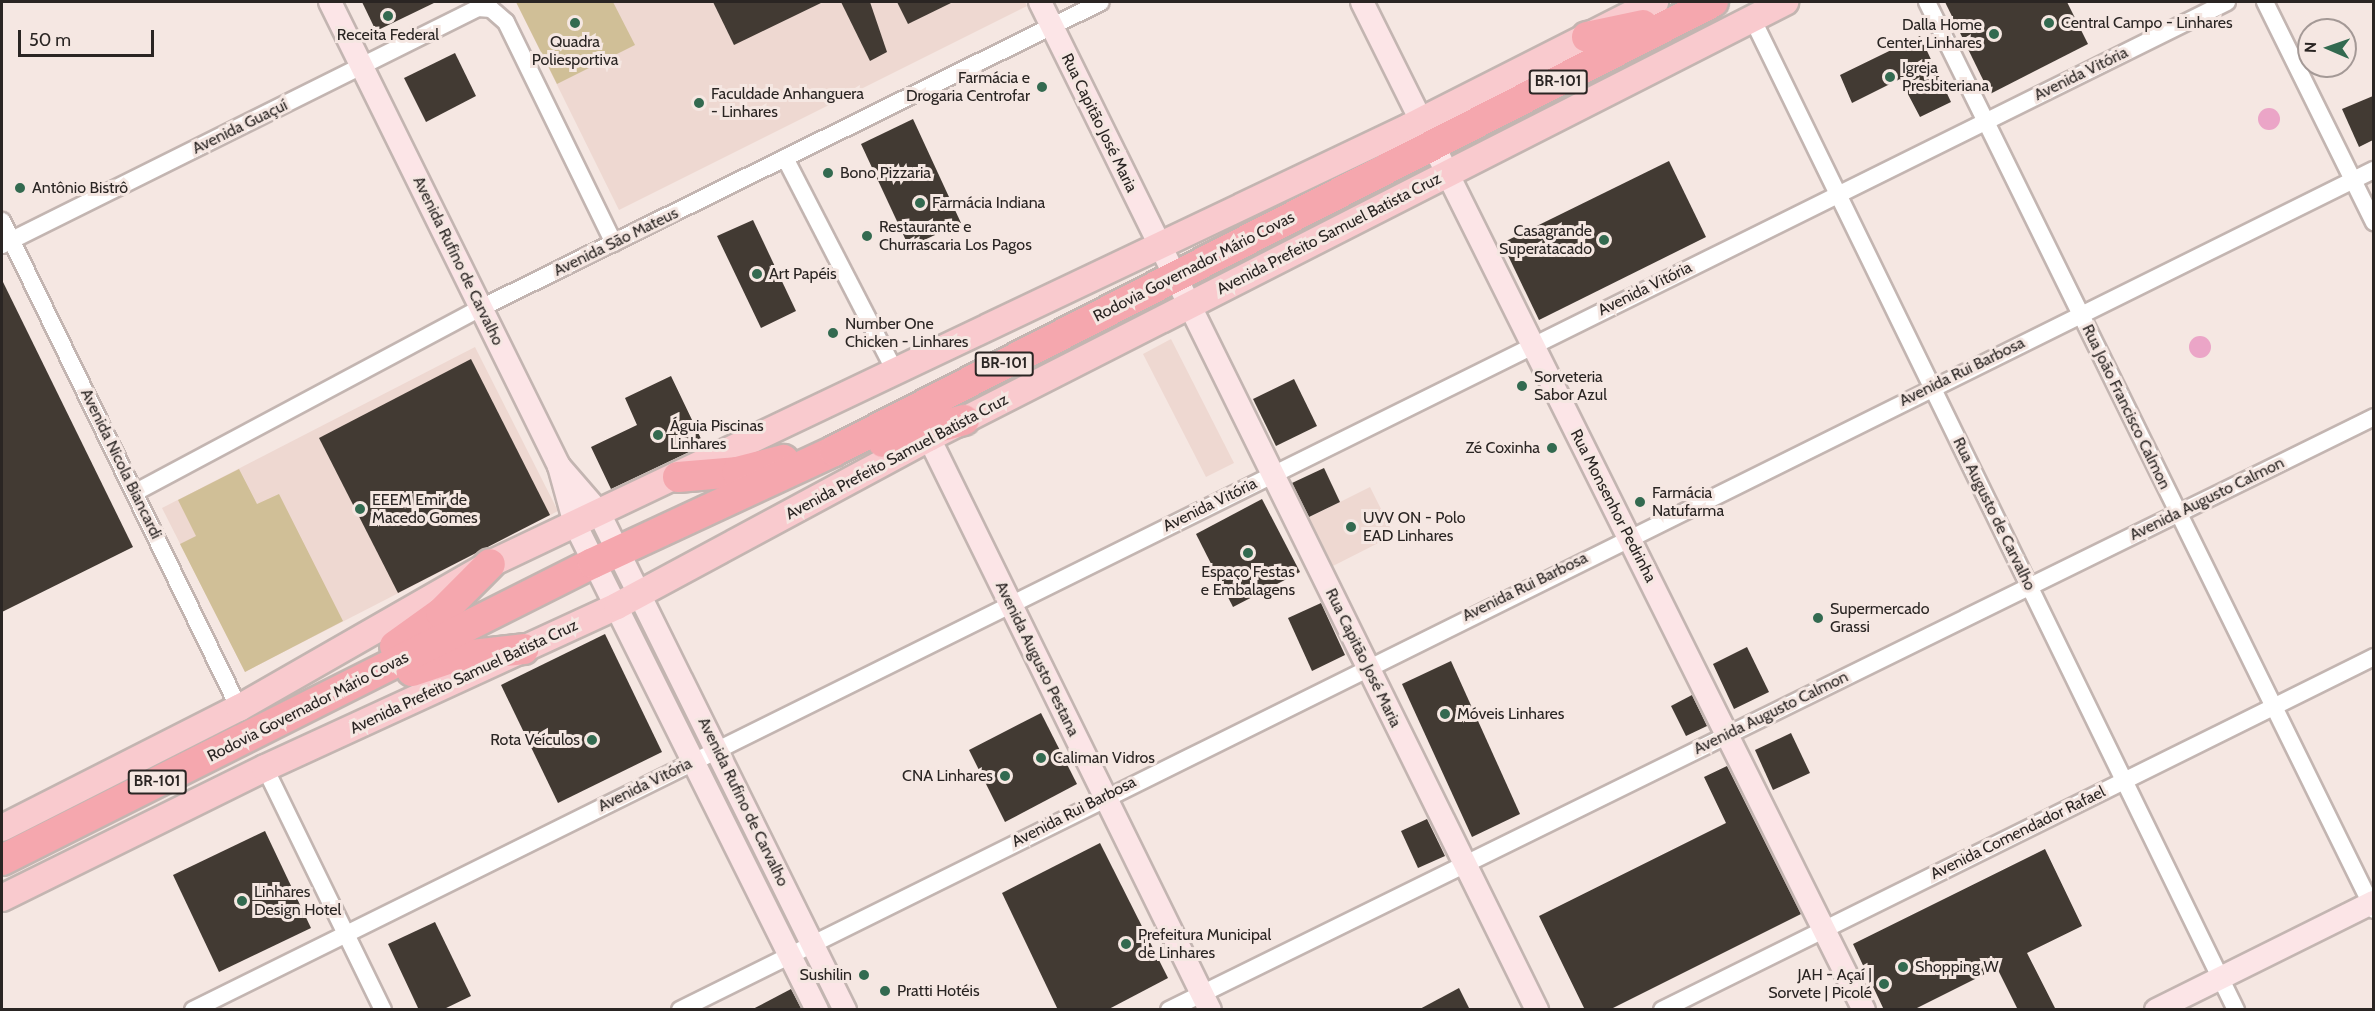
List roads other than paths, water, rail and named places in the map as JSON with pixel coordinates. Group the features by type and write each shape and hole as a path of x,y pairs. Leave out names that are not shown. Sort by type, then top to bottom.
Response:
{"highway":[{"name":"Rodovia Governador Mário Covas","path":"2,860 605,557 834,451 1174,277 1428,133 1713,2"},
{"path":"1587,37 1682,17"},
{"path":"779,478 839,462 898,435 964,420"},
{"path":"678,477 737,472 834,451"},
{"path":"312,705 441,613 490,564"},
{"path":"312,705 454,657 524,650"}],"main road":[{"path":"2,828 239,708 490,564 598,511 678,477 896,373 1158,245 1428,133 1587,37 1655,2"},
{"name":"Avenida Prefeito Samuel Batista Cruz","path":"2,898 265,768 618,606 929,438 1785,2"}],"street":[{"name":"Avenida Rufino de Carvalho","path":"330,2 559,466 574,524 641,594 845,1010"},
{"name":"Rua Capitão José Maria","path":"1040,2 1537,1010"},
{"name":"Avenida São Mateus","path":"136,492 482,308 1101,2"},
{"name":"Rua Monsenhor Pedrinha","path":"1362,2 1864,1010"},
{"name":"Rua João Francisco Calmon","path":"1927,2 2372,905"},
{"name":"Avenida Vitória","path":"194,1010 345,932 2227,2"},
{"path":"2265,2 2373,223"},
{"name":"Avenida Guaçuí","path":"6,243 478,8 491,9 506,22 614,243"},
{"name":"Rua Augusto de Carvalho","path":"1752,18 2236,1010"},
{"path":"785,158 896,373"},
{"name":"Avenida Rui Barbosa","path":"680,1010 1366,665 2373,170"},
{"name":"Avenida Nicola Biancardi","path":"2,221 6,243 136,492 239,708"},
{"name":"Avenida Augusto Calmon","path":"1169,1010 1206,1001 1465,864 2373,417"},
{"name":"Avenida Augusto Pestana","path":"929,438 1206,1001"},
{"path":"559,466 598,511 605,557"},
{"name":"Avenida Rufino de Carvalho","path":"605,557 618,606 817,1010"},
{"name":"Avenida Comendador Rafael","path":"1662,1010 2373,657"},
{"path":"265,768 384,1010"},
{"path":"2156,1010 2372,905"}],"place":[{"name":"Receita Federal","path":"388,16"},
{"name":"Quadra Poliesportiva","path":"575,23"},
{"name":"Central Campo - Linhares","path":"2049,23"},
{"name":"Dalla Home Center Linhares","path":"1994,34"},
{"name":"Igreja Presbiteriana","path":"1890,77"},
{"name":"Farmácia e Drogaria Centrofar","path":"1042,87"},
{"name":"Faculdade Anhanguera - Linhares","path":"699,103"},
{"name":"Bono Pizzaria","path":"828,173"},
{"name":"Antônio Bistrô","path":"20,188"},
{"name":"Farmácia Indiana","path":"920,203"},
{"name":"Restaurante e Churrascaria Los Pagos","path":"867,236"},
{"name":"Casagrande Superatacado","path":"1604,240"},
{"name":"Art Papéis","path":"757,274"},
{"name":"Number One Chicken - Linhares","path":"833,333"},
{"name":"Sorveteria Sabor Azul","path":"1522,386"},
{"name":"Águia Piscinas Linhares","path":"658,435"},
{"name":"Zé Coxinha","path":"1552,448"},
{"name":"Farmácia Natufarma","path":"1640,502"},
{"name":"EEEM Emir de Macedo Gomes","path":"360,509"},
{"name":"UVV ON - Polo EAD Linhares","path":"1351,527"},
{"name":"Espaço Festas e Embalagens","path":"1248,553"},
{"name":"Supermercado Grassi","path":"1818,618"},
{"name":"Móveis Linhares","path":"1445,714"},
{"name":"Rota Veículos","path":"592,740"},
{"name":"Caliman Vidros","path":"1041,758"},
{"name":"CNA Linhares","path":"1005,776"},
{"name":"Linhares Design Hotel","path":"242,901"},
{"name":"Prefeitura Municipal de Linhares","path":"1126,944"},
{"name":"Shopping W","path":"1903,967"},
{"name":"Sushilin","path":"864,975"},
{"name":"JAH - Açaí | Sorvete | Picolé","path":"1884,984"},
{"name":"Pratti Hotéis","path":"885,991"}]}
